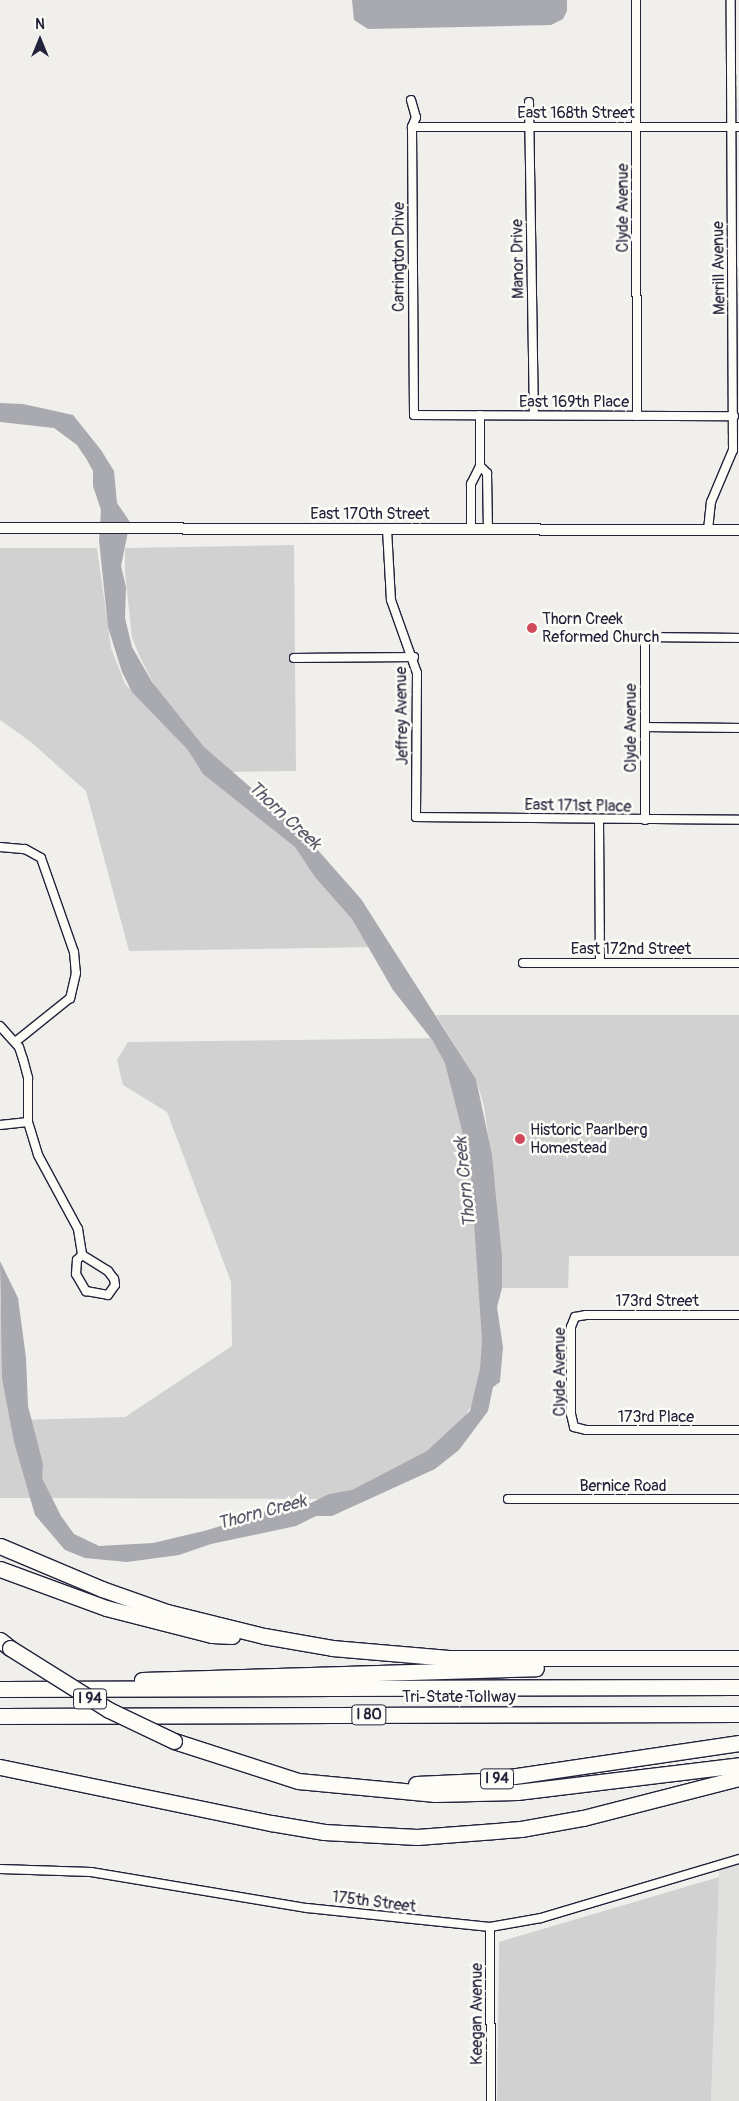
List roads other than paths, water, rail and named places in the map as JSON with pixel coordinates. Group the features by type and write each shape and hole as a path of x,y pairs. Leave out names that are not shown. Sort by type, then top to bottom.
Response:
{"highway":[{"path":"0,1546 93,1586 167,1612 264,1636 332,1648 420,1656 739,1658"},
{"path":"0,1569 106,1608 179,1628 212,1635 264,1636"},
{"name":"I 94","path":"5,1644 109,1710 174,1741 253,1766 348,1781 438,1784 482,1781 739,1743"},
{"path":"45,1689 176,1677 570,1668 667,1658"},
{"name":"Tri-State Tollway","path":"0,1689 739,1687"},
{"name":"Tri-State Tollway","path":"0,1716 739,1714"},
{"path":"253,1766 298,1781 352,1788 473,1794 564,1788 739,1765"},
{"path":"0,1767 146,1799 324,1832 417,1837 530,1828 583,1818 739,1778"},
{"path":"0,1778 146,1799"}],"street":[{"name":"Clyde Avenue","path":"636,0 637,416"},
{"name":"Merrill Avenue","path":"708,530 712,502 734,450 735,127 731,0"},
{"name":"Carrington Drive","path":"411,100 416,117 412,126 414,415"},
{"name":"Manor Drive","path":"529,102 534,416"},
{"name":"East 168th Street","path":"412,126 735,127"},
{"name":"East 169th Place","path":"414,415 734,416"},
{"path":"471,529 471,484 480,466 480,415"},
{"path":"480,466 487,473 488,529"},
{"name":"East 170th Street","path":"0,528 739,530"},
{"name":"Jeffrey Avenue","path":"387,529 391,600 414,657 417,673 416,817"},
{"name":"Clyde Avenue","path":"646,820 645,637 739,638"},
{"path":"294,658 414,657"},
{"path":"645,727 739,728"},
{"name":"East 171st Place","path":"416,817 739,820"},
{"path":"599,820 600,962"},
{"path":"0,847 25,849 40,858 74,952 76,973 70,998 15,1042"},
{"name":"East 172nd Street","path":"523,963 739,963"},
{"path":"0,1026 15,1042 28,1078 28,1122 38,1155 74,1218 82,1256 75,1267 81,1283 93,1294 108,1294 115,1285 114,1278 108,1271 82,1256"},
{"path":"0,1125 28,1122"},
{"name":"173rd Street","path":"575,1318 739,1315"},
{"name":"Clyde Avenue","path":"574,1427 571,1414 571,1328 575,1318"},
{"name":"173rd Place","path":"574,1427 586,1430 739,1430"},
{"name":"Bernice Road","path":"508,1499 739,1499"},
{"name":"175th Street","path":"0,1869 90,1872 307,1908 490,1927 541,1918 739,1859"},
{"name":"Keegan Avenue","path":"490,1927 490,2101"}],"water":[{"path":"352,0 567,0 567,11 563,19 551,25 368,29 354,20"},
{"name":"Thorn Creek","path":"0,403 23,404 73,415 101,450 114,471 117,503 130,522 121,566 126,587 125,618 132,647 152,682 204,747 301,831 361,899 476,1079 492,1155 502,1257 502,1288 497,1307 503,1347 500,1382 493,1387 488,1411 459,1450 435,1469 332,1516 316,1516 296,1526 211,1544 179,1555 127,1562 85,1558 65,1550 35,1515 14,1442 2,1378 0,1261 18,1298 26,1358 28,1406 43,1464 42,1478 61,1516 74,1534 99,1546 153,1543 208,1530 272,1509 311,1503 329,1494 352,1490 427,1451 470,1411 480,1369 482,1340 470,1162 445,1063 433,1041 393,990 352,919 315,877 295,847 203,774 188,750 132,692 122,672 108,627 99,540 101,510 93,486 93,471 87,460 77,445 54,428 0,422"}],"place":[{"name":"Thorn Creek Reformed Church","path":"532,628"},
{"name":"Historic Paarlberg Homestead","path":"520,1139"}]}
